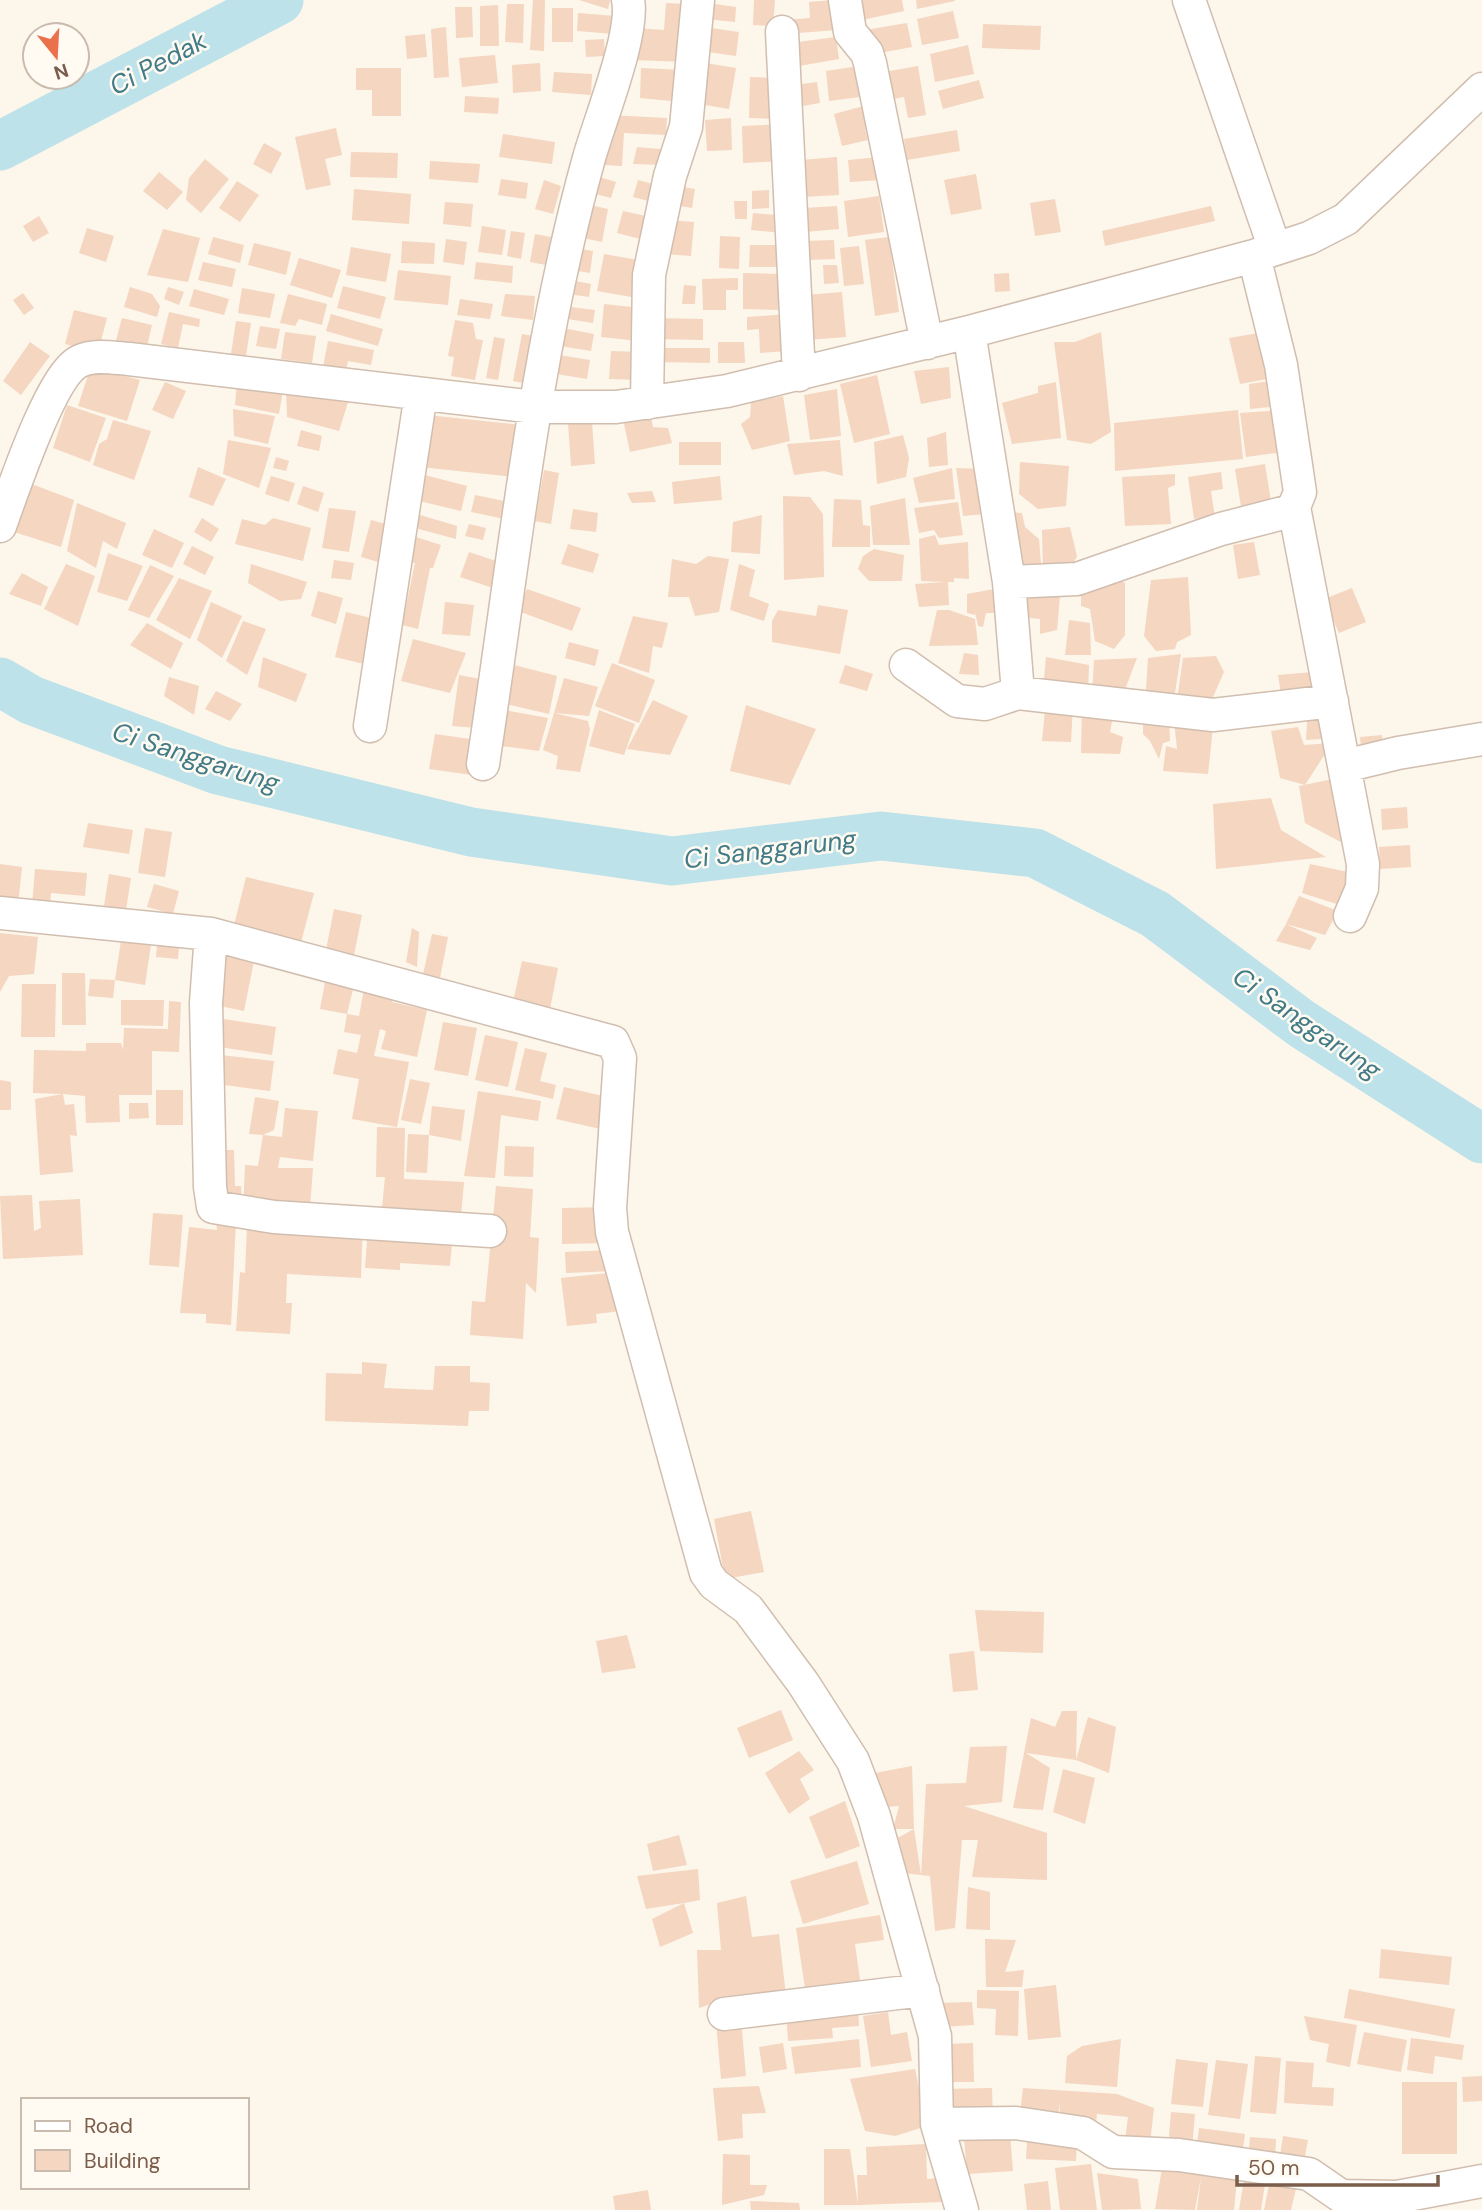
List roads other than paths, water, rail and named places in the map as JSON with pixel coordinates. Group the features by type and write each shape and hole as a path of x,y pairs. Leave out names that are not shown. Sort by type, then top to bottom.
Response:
{"street":[{"path":"483,764 553,300 622,46 630,9 628,0"},
{"path":"647,403 649,275 670,176 686,127 698,0"},
{"path":"845,0 850,32 867,53 870,63 927,343"},
{"path":"1009,582 1069,580 1085,576 1221,529 1287,512 1294,507 1300,492 1264,253 1189,0"},
{"path":"782,33 799,375"},
{"path":"0,526 20,469 61,377 81,360 129,359 535,407 588,409 647,403 799,375 1264,253 1309,238 1346,219 1482,89"},
{"path":"969,332 1009,582 1018,693"},
{"path":"370,726 421,394"},
{"path":"1294,507 1363,864 1362,888 1350,916"},
{"path":"906,665 957,701 985,704 1018,693 1213,715 1332,701"},
{"path":"1345,766 1398,753 1482,739"},
{"path":"0,913 211,934 606,1038 618,1049 620,1058 610,1208 612,1232 706,1573 713,1584 748,1609 809,1693 853,1761 874,1816 936,2036 937,2124 962,2210"},
{"path":"211,934 206,1003 210,1187 214,1207 274,1217 490,1231"},
{"path":"724,2014 923,1990"},
{"path":"937,2124 1016,2123 1083,2133 1113,2152 1179,2155 1309,2174 1341,2196 1399,2204 1482,2181"}],"waterway":[{"name":"Ci Pedak","path":"0,146 279,0"},
{"name":"Ci Sanggarung","path":"0,682 31,700 218,770 471,832 672,861 881,836 1035,853 1155,914 1302,1024 1482,1139"}]}
